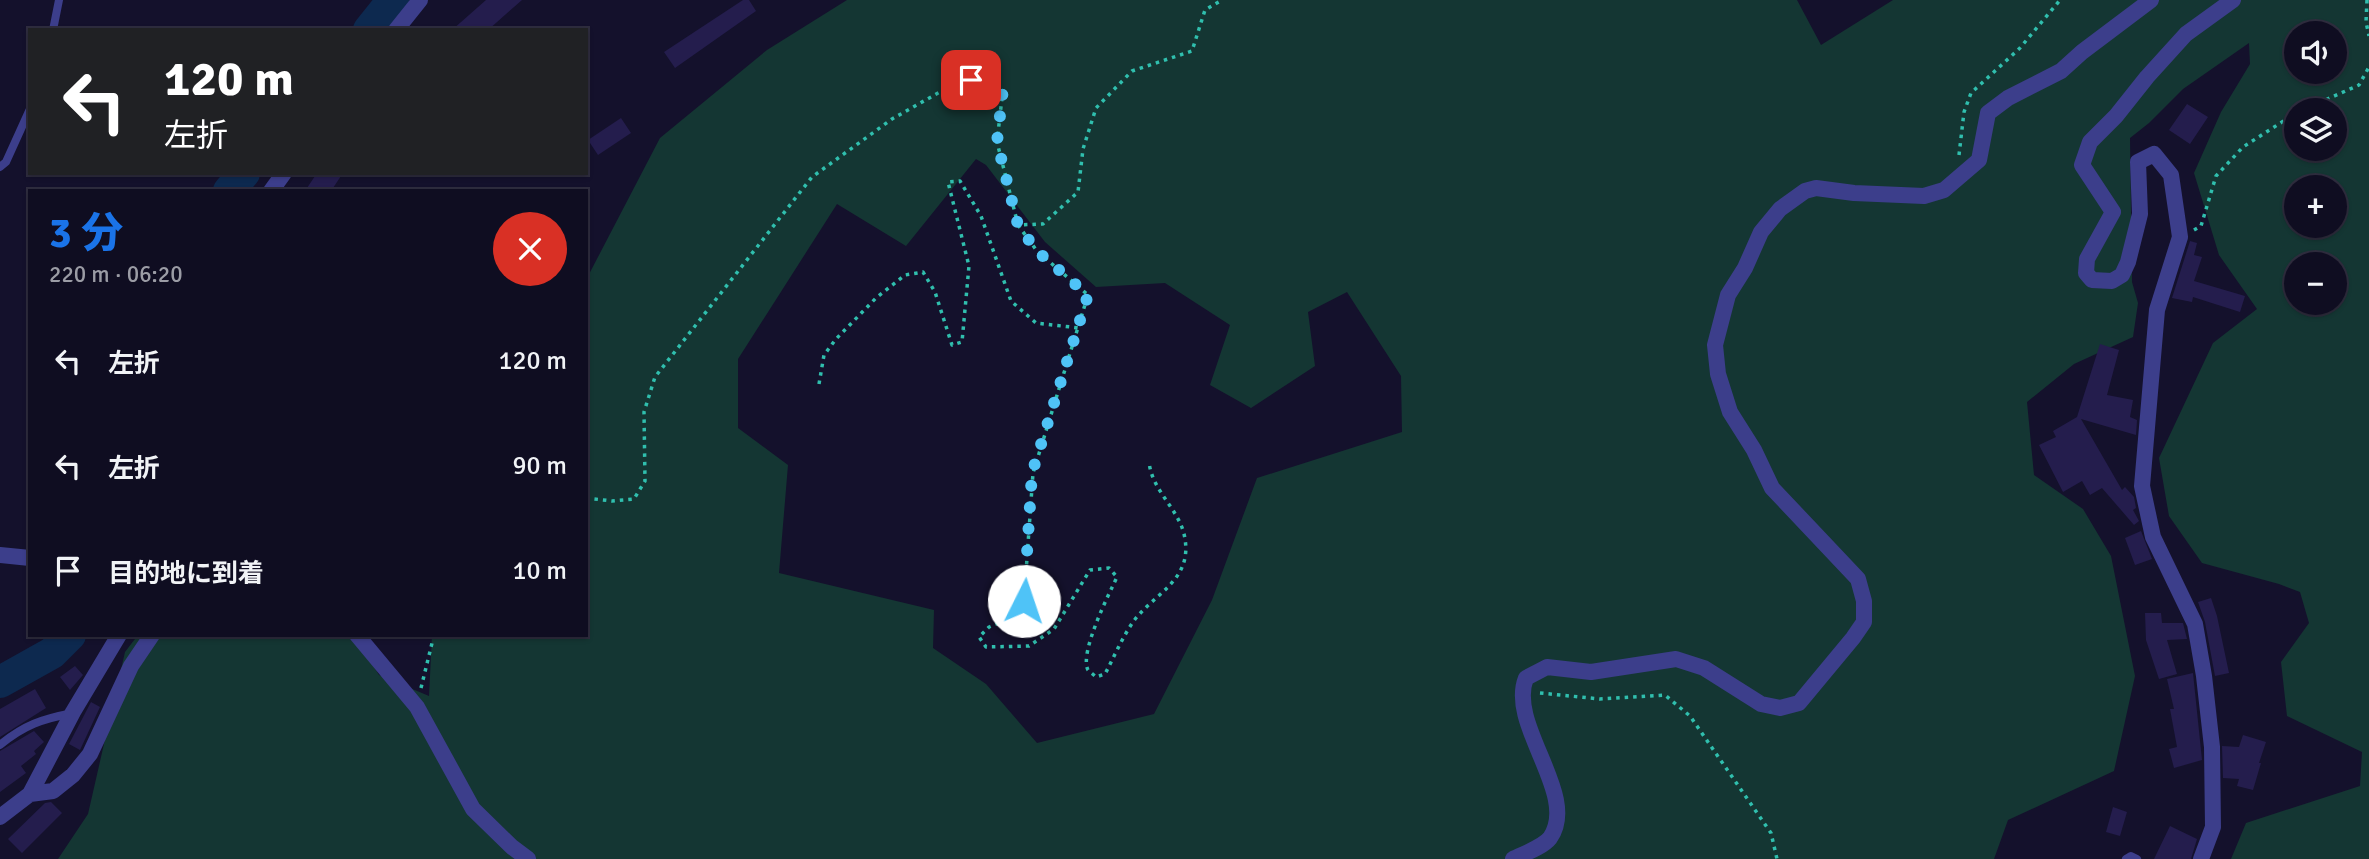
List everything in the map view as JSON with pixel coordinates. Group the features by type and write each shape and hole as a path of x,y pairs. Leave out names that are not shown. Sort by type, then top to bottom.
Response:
{"street":[{"path":"398,28 420,0"},
{"path":"1513,859 1547,841 1556,824 1557,799 1530,728 1521,691 1526,678 1547,667 1591,672 1676,659 1704,668 1761,704 1780,708 1799,703 1864,622 1864,601 1858,579 1772,488 1754,450 1730,412 1718,374 1715,345 1728,295 1745,268 1760,232 1780,209 1805,191 1816,188 1854,193 1924,196 1944,190 1979,160 1988,114 2008,98 2061,71 2151,0"},
{"path":"2201,859 2213,827 2212,747 2204,676 2195,624 2153,537 2142,486 2157,310 2180,237 2171,175 2154,154 2138,162 2140,214 2125,268 2122,275 2112,281 2092,279 2086,273 2087,259 2113,212 2082,165 2090,142 2116,116 2186,34 2232,0"},
{"path":"0,555 28,558"},
{"path":"0,817 30,794 73,712 118,637"},
{"path":"30,794 53,791 73,775 90,754 131,666 151,637"},
{"path":"359,637 417,707 473,809 528,859"}],"lane":[{"path":"52,28 59,0"},
{"path":"0,167 6,162 28,113"},
{"path":"0,745 17,730 42,719 73,712"},
{"path":"2126,859 2131,856 2137,859"}],"path":[{"path":"1018,225 1044,224 1078,192 1083,149 1096,108 1132,71 1192,51 1205,10 1222,0"},
{"path":"1959,178 1964,112 1971,93 2020,48 2060,0"},
{"path":"2367,0 2366,22 2369,36"},
{"path":"2330,98 2359,85 2369,67"},
{"path":"588,498 612,501 635,499 645,481 644,412 655,377 812,177 892,119 954,84 988,76 1003,89 997,142 1018,225 1037,251 1088,295 1032,473 1024,601 1018,615 989,627 979,636 986,647 1029,646 1054,629 1090,570 1109,568 1117,577 1096,623 1086,660 1088,670 1096,677 1105,674 1134,620 1172,584 1184,563 1185,538 1173,511 1150,475 1149,461"},
{"path":"2180,237 2201,226 2216,176 2244,147 2284,121"},
{"path":"819,384 824,355 836,339 876,298 905,275 923,272 935,292 952,345 962,342 969,266 948,182 960,181 981,216 1011,301 1036,323 1079,328"},
{"path":"417,707 434,637"},
{"path":"1521,691 1600,699 1665,695 1690,716 1771,833 1777,859"}],"green space":[{"path":"847,0 1797,0 1821,45 1893,0 2369,0 2369,859 2231,859 2246,823 2360,786 2362,752 2287,716 2281,662 2309,623 2300,592 2202,563 2169,516 2159,458 2213,343 2257,309 2219,255 2194,173 2221,112 2250,64 2249,43 2183,89 2130,138 2132,282 2138,303 2133,337 2074,364 2027,402 2034,475 2083,509 2111,556 2135,676 2114,771 2008,820 1994,859 58,859 88,814 125,652 136,637 355,637 379,675 429,696 432,637 588,637 588,276 660,138 767,50","holes":["976,159 986,165 1045,242 1096,287 1165,283 1230,325 1210,385 1251,408 1315,366 1308,312 1347,292 1401,376 1402,432 1257,478 1212,600 1154,714 1037,743 986,684 933,648 934,610 779,573 788,465 738,428 738,359 837,204 906,246"]}],"building":[{"path":"486,0 522,0 490,28 454,28"},
{"path":"743,0 749,0 756,11 675,68 664,52"},
{"path":"2187,104 2208,117 2190,144 2169,130"},
{"path":"621,118 631,133 598,155 588,140"},
{"path":"316,175 342,175 332,189 306,189"},
{"path":"2190,241 2197,243 2194,255 2202,257 2194,281 2245,296 2240,312 2193,297 2192,302 2172,298"},
{"path":"2100,344 2119,350 2107,395 2133,400 2130,417 2137,420 2136,435 2081,419 2122,490 2125,487 2134,497 2136,508 2133,510 2139,521 2134,525 2102,488 2090,495 2082,481 2063,492 2039,445 2056,437 2053,431 2077,417"},
{"path":"2141,531 2152,559 2135,565 2125,538"},
{"path":"2211,598 2229,673 2215,676 2205,622 2198,602"},
{"path":"2145,613 2161,613 2162,623 2183,623 2187,639 2167,640 2177,674 2159,679 2146,640"},
{"path":"75,666 83,675 70,690 60,677"},
{"path":"2193,673 2202,760 2174,768 2169,749 2177,747 2170,709 2174,709 2167,679"},
{"path":"35,689 46,708 0,737 0,709"},
{"path":"91,702 100,707 80,750 69,744"},
{"path":"34,731 44,742 34,751 36,754 21,766 26,773 0,792 0,751"},
{"path":"2243,735 2266,742 2253,790 2237,786 2239,779 2223,778 2222,746 2239,747"},
{"path":"51,802 62,813 22,853 8,839 45,803"},
{"path":"2113,807 2127,812 2120,836 2106,832"},
{"path":"2170,826 2197,839 2191,859 2154,859"}],"waterway":[{"path":"371,28 393,0"},
{"path":"231,189 242,175"},
{"path":"0,682 52,653 68,637"}],"route":[{"path":"971,80 988,76 1003,89 997,142 1018,225 1037,251 1088,295 1032,473 1024,601"}]}
